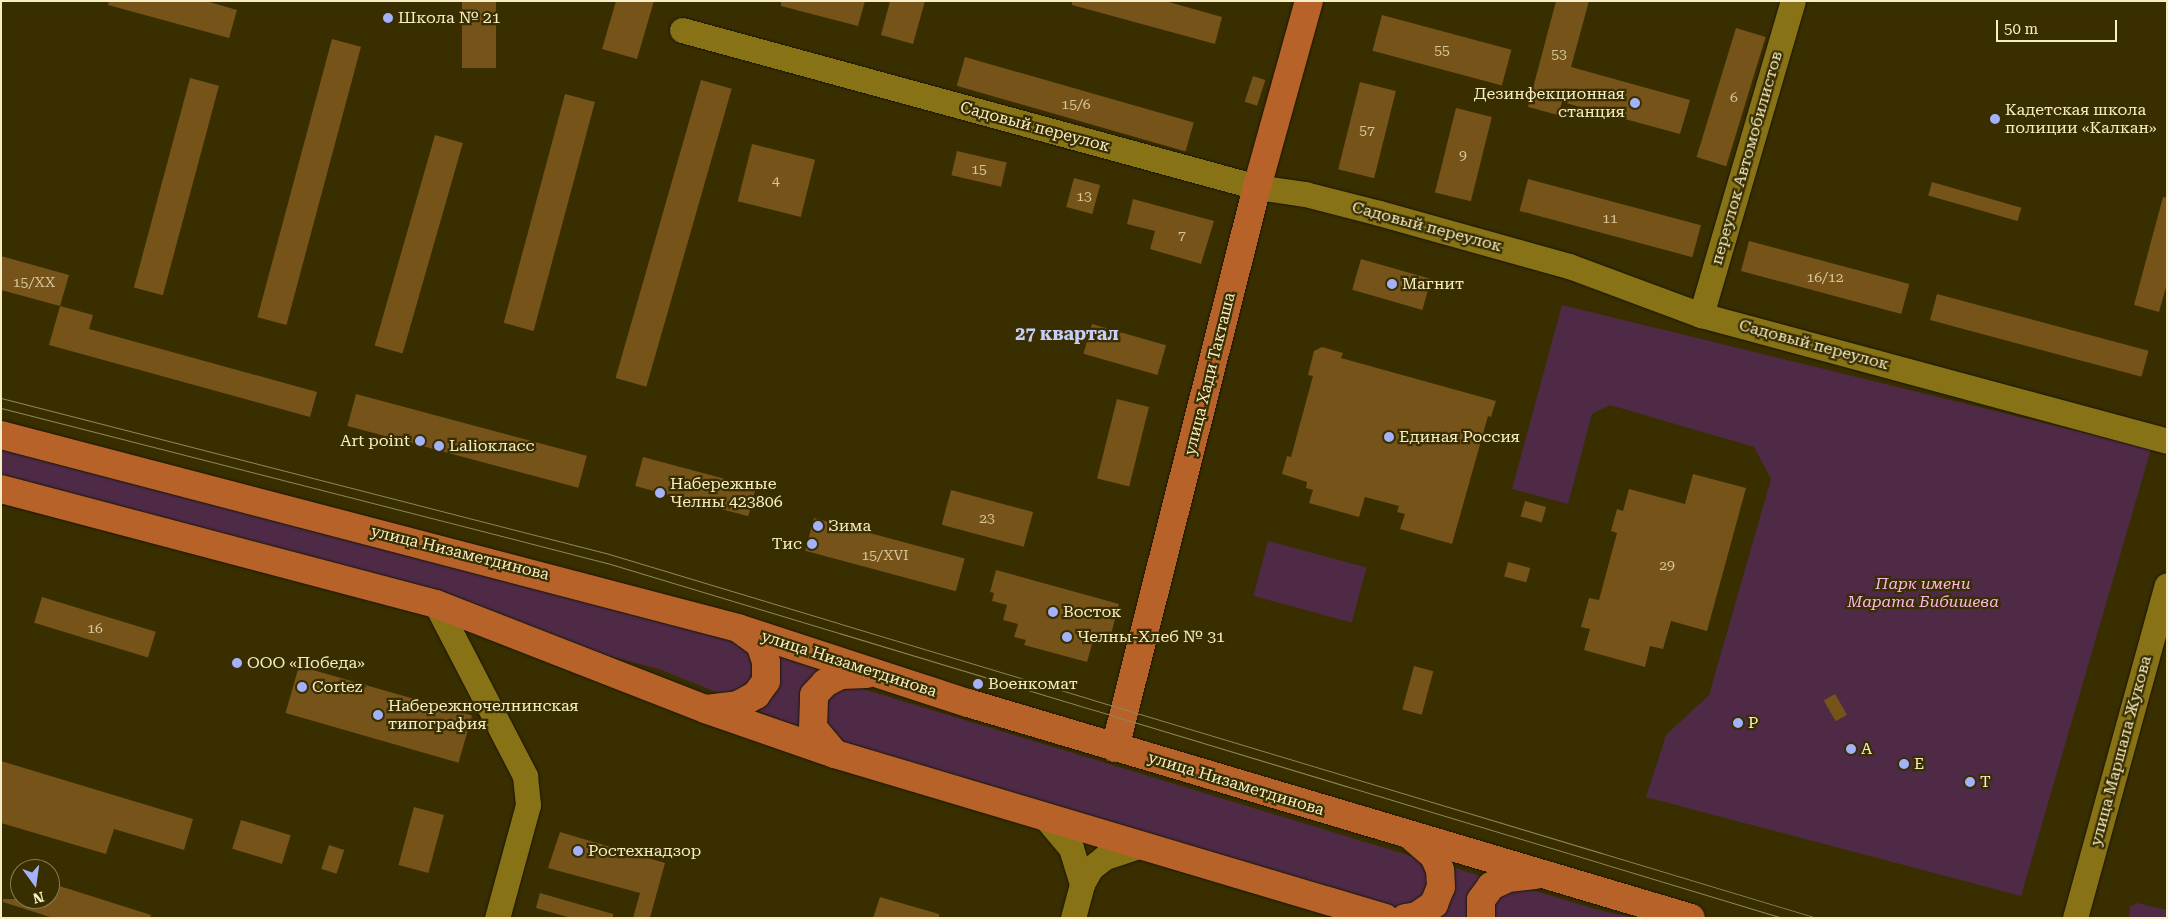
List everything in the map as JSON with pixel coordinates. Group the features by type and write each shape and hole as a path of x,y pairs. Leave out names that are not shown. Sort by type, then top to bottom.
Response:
{"main road":[{"name":"улица Хади Такташа","path":"1115,748 1257,187 1309,1"},
{"name":"улица Низаметдинова","path":"1,435 601,589 738,628 873,674 1115,748 1691,918"},
{"path":"1,489 436,604 705,709 835,754 1385,918"},
{"path":"705,709 738,705 756,695 766,680 766,662 760,644 738,628"},
{"path":"835,754 813,728 814,695 825,683 841,675 873,674"},
{"path":"1405,918 1417,916 1434,904 1440,887 1440,870 1434,856 1411,836"},
{"path":"1481,918 1482,900 1492,886 1508,878 1542,874"}],"street":[{"name":"переулок Автомобилистов","path":"1701,315 1793,1"},
{"name":"Садовый переулок","path":"682,30 1257,187 1305,194 1569,266 1701,315 2167,441"},
{"name":"улица Маршала Жукова","path":"2075,918 2167,585"},
{"path":"436,604 525,776 528,806 497,918"},
{"path":"1044,816 1071,848 1082,884"},
{"path":"1073,918 1082,884 1092,868 1105,857 1142,845"}],"green space":[{"name":"Парк имени Марата Бибишева","path":"1562,305 2151,449 2021,896 1646,797 1666,735 1709,695 1771,479 1754,447 1610,405 1592,414 1568,504 1512,489"},
{"path":"1,446 722,637 750,646 755,658 752,685 726,696 659,669 586,650 1,479"},
{"path":"1268,541 1367,567 1352,622 1253,596"},
{"path":"777,655 826,673 803,730 759,711 777,688"},
{"path":"853,686 1411,856 1420,861 1427,876 1426,896 1395,912 838,743 825,728 828,700 832,692"},
{"path":"1446,865 1489,879 1469,918 1436,918"},
{"path":"1519,889 1535,891 1598,910 1636,918 1492,918 1493,907 1502,894"},
{"path":"2137,903 2167,910 2167,918 2129,918 2130,907"}],"building":[{"path":"109,1 206,1 237,10 229,38 108,5"},
{"path":"462,1 496,1 496,68 462,68"},
{"path":"616,1 654,1 637,59 602,49"},
{"path":"781,1 865,1 858,26 781,6"},
{"path":"890,1 925,1 913,44 881,35"},
{"path":"1072,1 1165,1 1222,17 1215,44 1072,5"},
{"path":"1556,1 1589,1 1571,67 1690,100 1680,134 1562,102 1558,115 1528,107"},
{"path":"1382,15 1511,50 1502,85 1372,51"},
{"path":"1736,28 1766,37 1726,166 1697,157"},
{"path":"332,39 361,47 286,325 257,317"},
{"path":"965,57 1194,123 1186,151 957,86"},
{"path":"1253,76 1265,80 1257,106 1245,102"},
{"path":"190,78 219,86 163,295 134,288"},
{"path":"701,80 732,89 646,387 616,378"},
{"path":"1360,82 1396,91 1374,178 1338,169"},
{"path":"565,94 595,102 534,331 504,323"},
{"path":"1456,108 1492,117 1471,201 1435,192"},
{"path":"435,135 463,143 403,354 375,346"},
{"path":"752,144 815,160 801,217 738,201"},
{"path":"957,151 1007,162 1001,187 951,175"},
{"path":"1074,178 1100,185 1092,214 1066,207"},
{"path":"1528,179 1701,225 1692,257 1519,211"},
{"path":"1932,182 2021,208 2018,221 1928,195"},
{"path":"2163,197 2167,198 2167,284 2159,312 2134,305"},
{"path":"1133,199 1214,221 1201,264 1150,249 1155,231 1127,224"},
{"path":"1749,241 1909,284 1901,314 1741,271"},
{"path":"1,256 69,275 60,306 1,290"},
{"path":"1361,259 1431,279 1422,310 1352,290"},
{"path":"1937,294 2149,351 2142,377 1930,320"},
{"path":"60,306 93,315 89,329 317,392 310,417 49,345"},
{"path":"1092,324 1166,345 1157,375 1083,354"},
{"name":"Единая Россия","path":"1322,347 1343,353 1341,358 1496,401 1491,417 1488,416 1452,544 1400,529 1405,514 1397,512 1399,506 1365,497 1359,517 1309,503 1313,490 1306,488 1307,482 1282,474 1287,456 1291,457 1313,376 1308,375 1314,351"},
{"path":"356,394 587,456 578,488 347,426"},
{"path":"1117,399 1149,407 1129,487 1097,479"},
{"path":"643,457 756,487 748,516 635,486"},
{"path":"1693,474 1746,488 1707,631 1671,621 1663,649 1650,646 1645,667 1584,650 1590,629 1581,627 1589,598 1599,600 1617,533 1611,531 1617,509 1623,511 1629,489 1685,504"},
{"path":"951,490 1033,512 1024,547 942,525"},
{"path":"1525,501 1546,507 1542,522 1521,516"},
{"path":"814,518 965,558 956,591 805,551"},
{"path":"1508,562 1530,568 1526,582 1504,576"},
{"name":"Восток","path":"996,570 1119,604 1110,638 1095,634 1087,662 1024,645 1026,640 1014,637 1018,624 1003,620 1007,605 992,601 994,593 990,592"},
{"path":"42,597 156,632 148,658 34,623"},
{"name":"Набережночелнинская типография","path":"299,666 472,716 459,763 285,713"},
{"path":"1414,666 1433,671 1422,715 1402,709"},
{"path":"1835,694 1847,715 1836,721 1824,700"},
{"path":"1,761 193,819 184,850 114,829 106,854 1,823"},
{"path":"414,807 444,815 428,873 398,865"},
{"path":"241,820 291,835 282,864 232,849"},
{"path":"560,832 665,863 650,918 633,918 640,893 548,868"},
{"path":"329,845 344,850 336,874 321,869"},
{"path":"60,886 151,915 150,918 53,918 25,909 60,909"},
{"path":"540,893 613,914 613,918 571,918 536,908"},
{"path":"880,897 939,914 939,918 873,918"},
{"path":"3,899 10,899 10,904 3,902"}],"tram line":[{"path":"1,398 609,554 1817,918"},
{"path":"1,408 607,563 1783,918"}],"place":[{"name":"Школа № 21","path":"388,18"},
{"name":"Дезинфекционная станция","path":"1635,103"},
{"name":"Кадетская школа полиции «Калкан»","path":"1995,119"},
{"name":"Магнит","path":"1392,284"},
{"name":"Единая Россия","path":"1389,437"},
{"name":"Art point","path":"420,441"},
{"name":"Lalioкласс","path":"439,446"},
{"name":"Набережные Челны 423806","path":"660,493"},
{"name":"Зима","path":"818,526"},
{"name":"Тис","path":"812,544"},
{"name":"Восток","path":"1053,612"},
{"name":"Челны-Хлеб № 31","path":"1067,637"},
{"name":"ООО «Победа»","path":"237,663"},
{"name":"Военкомат","path":"978,684"},
{"name":"Cortez","path":"302,687"},
{"name":"Набережночелнинская типография","path":"378,715"},
{"name":"Р","path":"1738,723"},
{"name":"А","path":"1851,749"},
{"name":"Е","path":"1904,764"},
{"name":"Т","path":"1970,782"},
{"name":"Ростехнадзор","path":"578,851"}],"district":[{"name":"27 квартал","path":"1067,334"}]}
